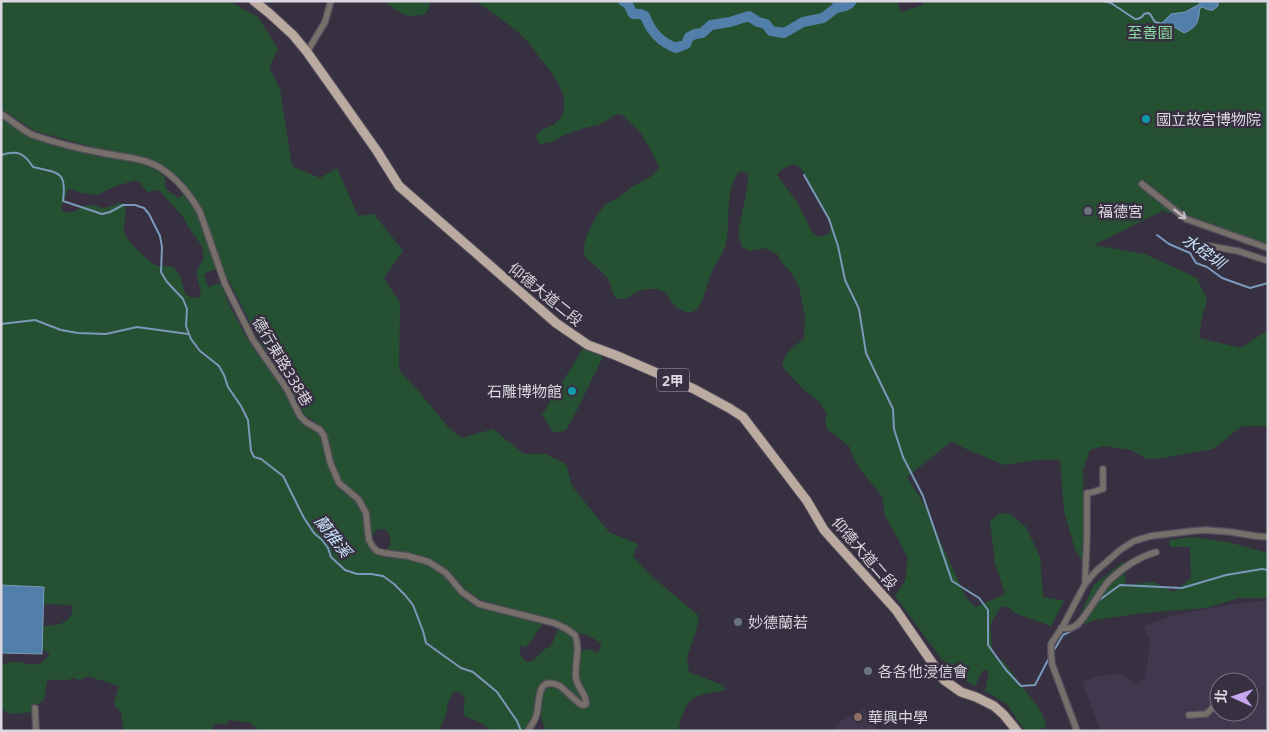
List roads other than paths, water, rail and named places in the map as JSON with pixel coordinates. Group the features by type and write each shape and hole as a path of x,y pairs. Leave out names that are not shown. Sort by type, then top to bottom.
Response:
{"main road":[{"name":"仰德大道二段","path":"254,1 293,34 377,151 399,186 556,324 588,345 694,389 743,418 807,501 824,530 896,610 944,680 961,692 994,706 1017,731"}],"street":[{"path":"307,52 325,22 332,1"},
{"name":"德行東路338巷","path":"1,114 32,134 82,149 136,159 154,165 169,175 185,190 200,212 225,284 253,340 287,389 300,416 320,430 324,436 330,462 339,484 358,499 366,512 369,540 377,551 408,556 429,562 446,573 462,592 479,604 554,623 575,635 578,645 576,678 578,686 586,697 586,704 580,704 560,686 548,684 541,689 538,711 528,731"},
{"path":"1142,184 1186,219 1268,248"},
{"path":"1203,245 1238,251 1268,261"},
{"path":"1085,584 1087,493 1103,489 1103,469"},
{"path":"1077,731 1052,664 1052,644 1085,584 1095,572 1120,550 1134,541 1143,538 1185,531 1206,530 1268,537"},
{"path":"1062,628 1075,627 1106,584 1120,571 1147,555 1156,552"},
{"path":"35,708 36,731"},
{"path":"1189,715 1209,712"}],"water":[{"path":"1199,1 1218,1 1218,6 1213,10 1200,8 1199,17 1192,29 1184,33 1171,25 1162,25 1171,14 1185,12 1200,4"},
{"path":"1,585 44,587 42,654 1,653"}],"waterway":[{"path":"623,1 628,4 633,14 645,16 653,32 670,46 676,48 686,44 689,37 702,33 711,25 749,16 758,22 766,24 771,31 784,33 803,22 823,18 836,8 839,1"},
{"path":"836,8 847,6 852,1"},
{"path":"1103,1 1111,3 1135,19 1148,13 1155,22 1164,24"},
{"name":"蘭雅溪","path":"1,155 20,154 33,167 55,172 64,184 63,201 102,214 123,205 135,205 144,208 160,236 162,247 161,272 167,282 183,299 187,309 186,326 191,339 200,351 219,366 228,387 241,406 248,420 251,451 254,457 261,459 283,476 304,518 314,533 328,548 331,557 345,570 357,574 383,576 394,584 413,605 426,643 461,668 473,672 497,692 517,721 521,731"},
{"path":"804,175 829,219 838,246 845,280 859,309 866,353 893,409 894,429 903,457 923,496 952,581 979,598 988,610 988,645 1006,670 1021,686 1035,685 1049,658"},
{"name":"水硿圳","path":"1157,235 1169,244 1190,253 1196,263 1207,267 1222,278 1250,288 1268,283"},
{"name":"蘭雅溪","path":"1,324 35,320 61,330 78,333 106,334 137,327 188,334"},
{"path":"1098,601 1120,585 1182,588 1226,575 1262,569 1268,570"},
{"path":"1053,652 1063,635 1081,625"}],"place":[{"name":"國立故宮博物院","path":"1146,119"},
{"name":"福德宮","path":"1088,211"},
{"name":"石雕博物館","path":"572,391"},
{"name":"妙德蘭若","path":"738,622"},
{"name":"各各他浸信會","path":"868,671"},
{"name":"華興中學","path":"858,717"}],"park label":[{"name":"至善園","path":"1150,32"}]}
